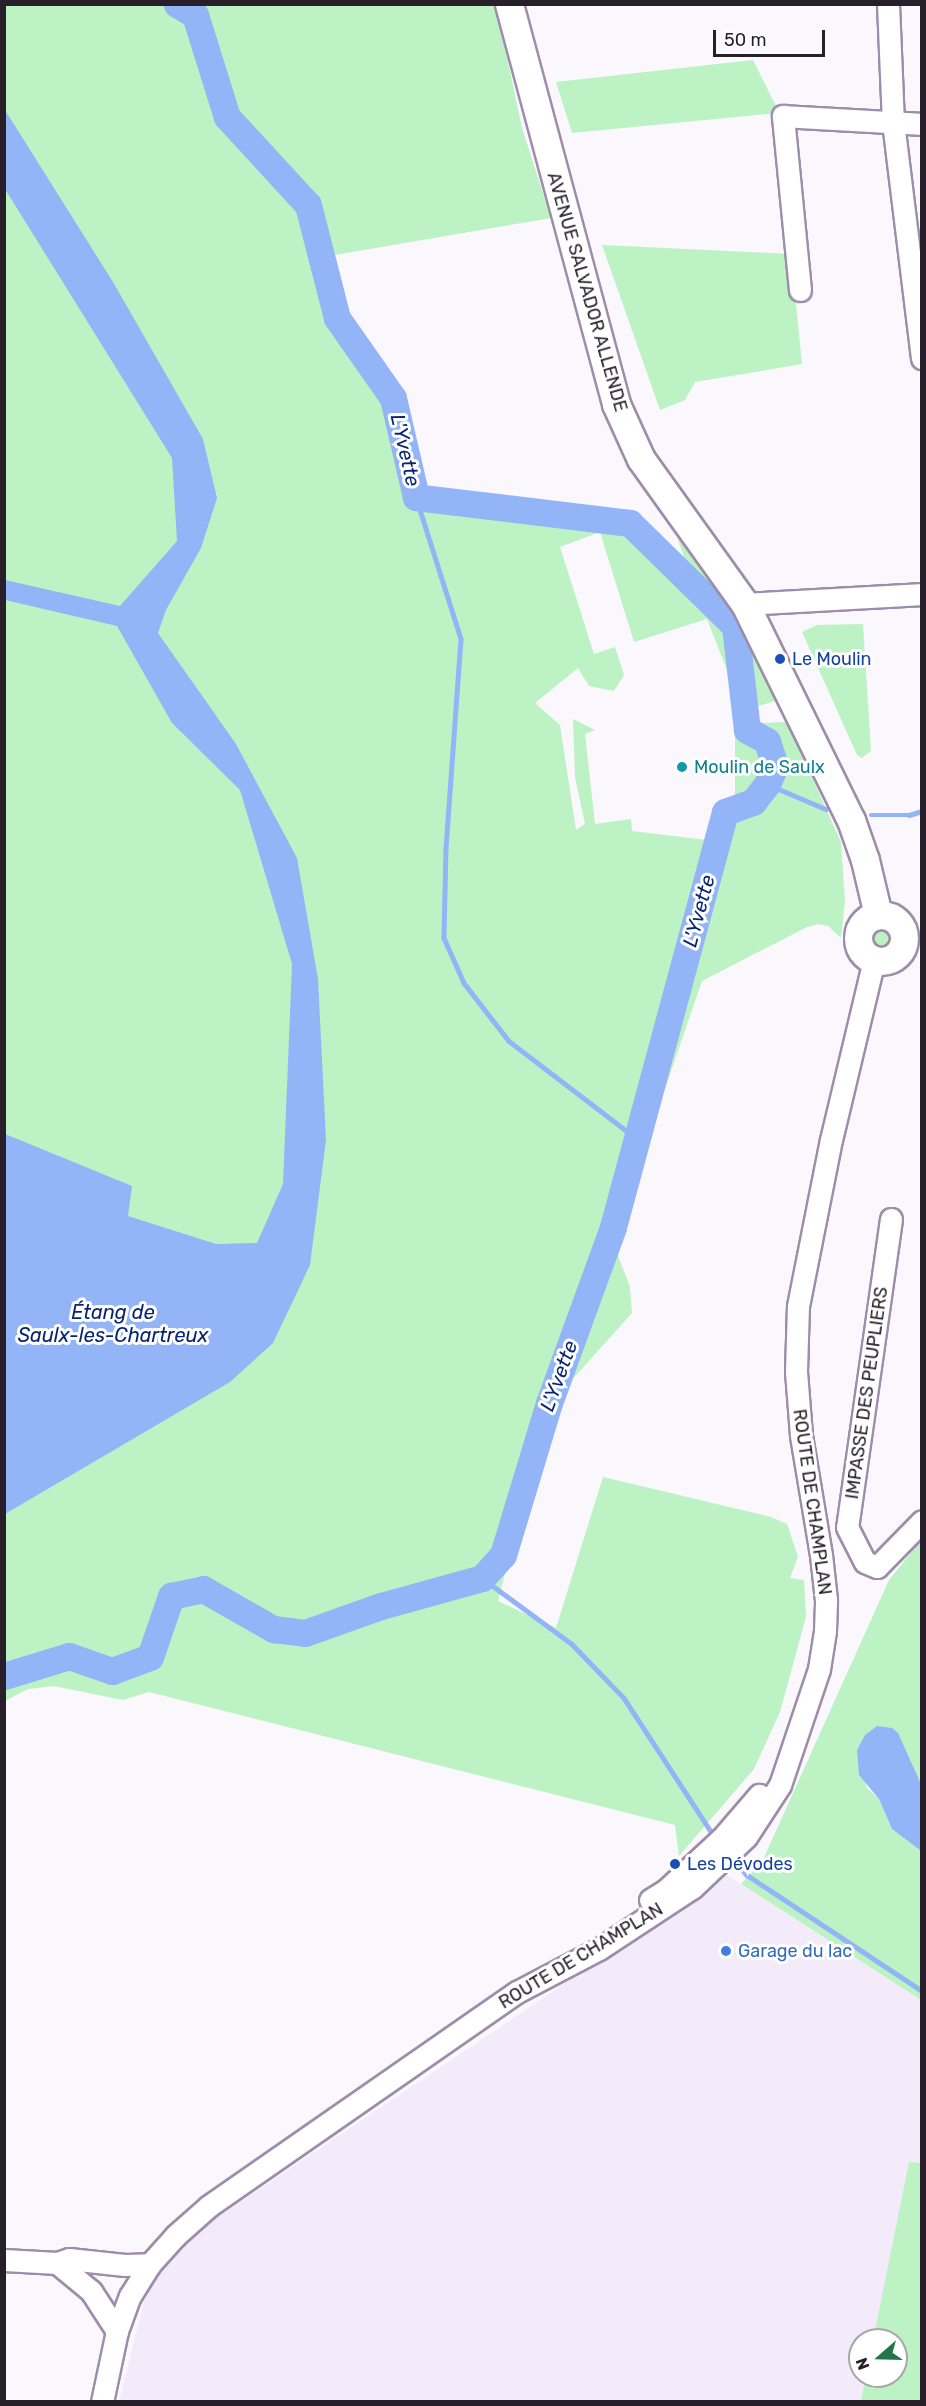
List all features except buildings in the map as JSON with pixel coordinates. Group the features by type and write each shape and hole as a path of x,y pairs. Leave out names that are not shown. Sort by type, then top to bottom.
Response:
{"main road":[{"name":"AVENUE SALVADOR ALLENDE","path":"509,4 616,404 641,459 745,604 851,820 865,860 878,915"},
{"path":"878,915 885,915 898,922 912,949 878,960 871,958 860,948 858,934 865,921 878,915"}],"street":[{"path":"888,4 893,122 921,358"},
{"path":"800,290 783,116 921,124"},
{"path":"745,604 921,594"},
{"name":"ROUTE DE CHAMPLAN","path":"102,2402 117,2331 134,2289 150,2264 175,2236 209,2206 517,1992 590,1954 692,1888 723,1848 777,1768 806,1712 819,1669 826,1600 801,1435 796,1372 798,1306 831,1140 872,968 878,960"},
{"name":"IMPASSE DES PEUPLIERS","path":"891,1219 848,1527 865,1562 877,1567 921,1521"},
{"path":"4,2260 57,2263 69,2259 124,2265 150,2264"},
{"path":"57,2263 91,2291 117,2331"}],"shaded area":[{"path":"726,1875 921,2000 921,2163 909,2163 875,2328 848,2328 848,2388 864,2388 861,2401 119,2402 144,2302 160,2269 206,2225"}],"green space":[{"path":"5,5 496,5 522,128 551,218 329,256 342,313 400,393 421,491 507,498 608,515 684,557 675,531 742,620 770,681 766,683 775,701 735,713 730,678 707,619 634,642 600,532 560,547 594,654 615,647 624,675 614,691 589,686 578,668 535,703 560,725 576,830 585,824 575,777 573,719 595,730 585,734 595,824 631,819 632,831 723,842 735,798 735,724 787,722 841,842 845,901 841,938 828,926 818,924 807,927 702,981 621,1217 617,1253 630,1287 632,1313 560,1393 536,1452 498,1601 556,1628 603,1477 771,1517 787,1524 798,1557 790,1578 804,1580 806,1617 780,1712 754,1769 679,1856 675,1825 149,1692 123,1700 54,1686 28,1689 5,1701"},
{"path":"753,60 775,104 777,113 572,133 556,82"},
{"path":"602,245 791,254 802,364 695,382 685,400 660,410"},
{"path":"863,624 871,751 862,758 857,755 802,632 817,625"},
{"path":"879,924 890,928 894,939 890,950 879,954 868,950 864,939 868,928"},
{"path":"921,1540 921,1784 869,1732 857,1750 867,1788 879,1799 892,1829 921,1851 921,2000 741,1884 762,1862 889,1580"},
{"path":"909,2162 921,2163 921,2401 861,2401 864,2388 908,2388 908,2328 875,2328"}],"water":[{"name":"Étang de Saulx-les-Chartreux","path":"5,110 113,282 203,439 217,498 201,548 166,610 158,633 236,744 297,858 318,979 326,1140 310,1265 273,1343 230,1382 5,1514 5,1134 132,1186 128,1216 216,1244 257,1243 283,1184 292,964 240,790 172,723 117,626 5,600 5,580 120,606 177,541 172,458 5,189"},
{"path":"877,1726 892,1728 898,1733 921,1784 921,1851 892,1829 879,1799 859,1775 857,1750 865,1735"}],"waterway":[{"name":"L'Yvette","path":"4,1676 69,1656 112,1671 150,1657 171,1596 203,1589 273,1629 305,1633 381,1606 482,1578 503,1555 549,1403 613,1227 725,812 753,802 767,784 775,766 767,741 747,730 735,626 630,523 416,497 393,398 337,318 308,205 227,117 195,15 177,4"},
{"path":"416,497 461,639 446,848 444,938 464,983 509,1041 637,1139"},
{"path":"767,784 826,809"},
{"path":"871,815 909,815 922,811"},
{"path":"482,1578 572,1644 624,1698 714,1836"},
{"path":"733,1858 747,1875 922,1991"}],"place":[{"name":"Le Moulin","path":"780,659"},
{"name":"Moulin de Saulx","path":"682,767"},
{"name":"Les Dévodes","path":"675,1864"},
{"name":"Garage du lac","path":"726,1951"}]}
